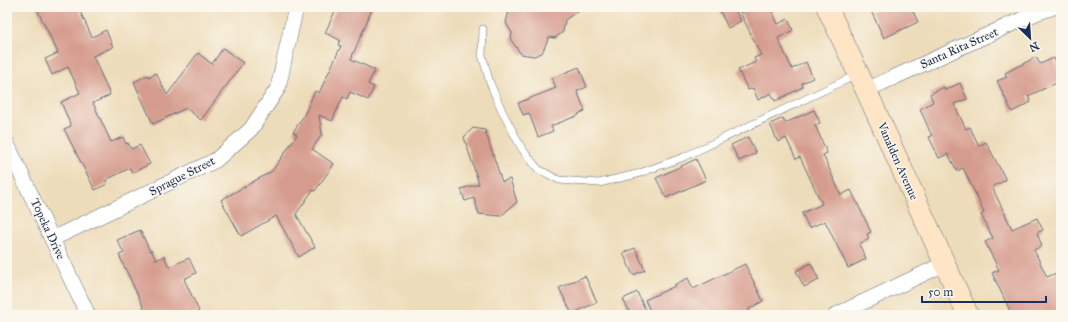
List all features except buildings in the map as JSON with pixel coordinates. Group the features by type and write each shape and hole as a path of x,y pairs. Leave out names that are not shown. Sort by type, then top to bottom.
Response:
{"main road":[{"name":"Vanalden Avenue","path":"827,7 968,315"}],"street":[{"name":"Sprague Street","path":"52,239 216,160 251,129 278,88 296,7"},
{"name":"Santa Rita Street","path":"862,82 1054,7"},
{"name":"Topeka Drive","path":"7,144 88,315"},
{"path":"836,315 944,264"}],"lane":[{"path":"483,29 482,55 490,83 503,113 522,149 538,169 559,180 598,183 637,174 684,157 862,82"}]}
